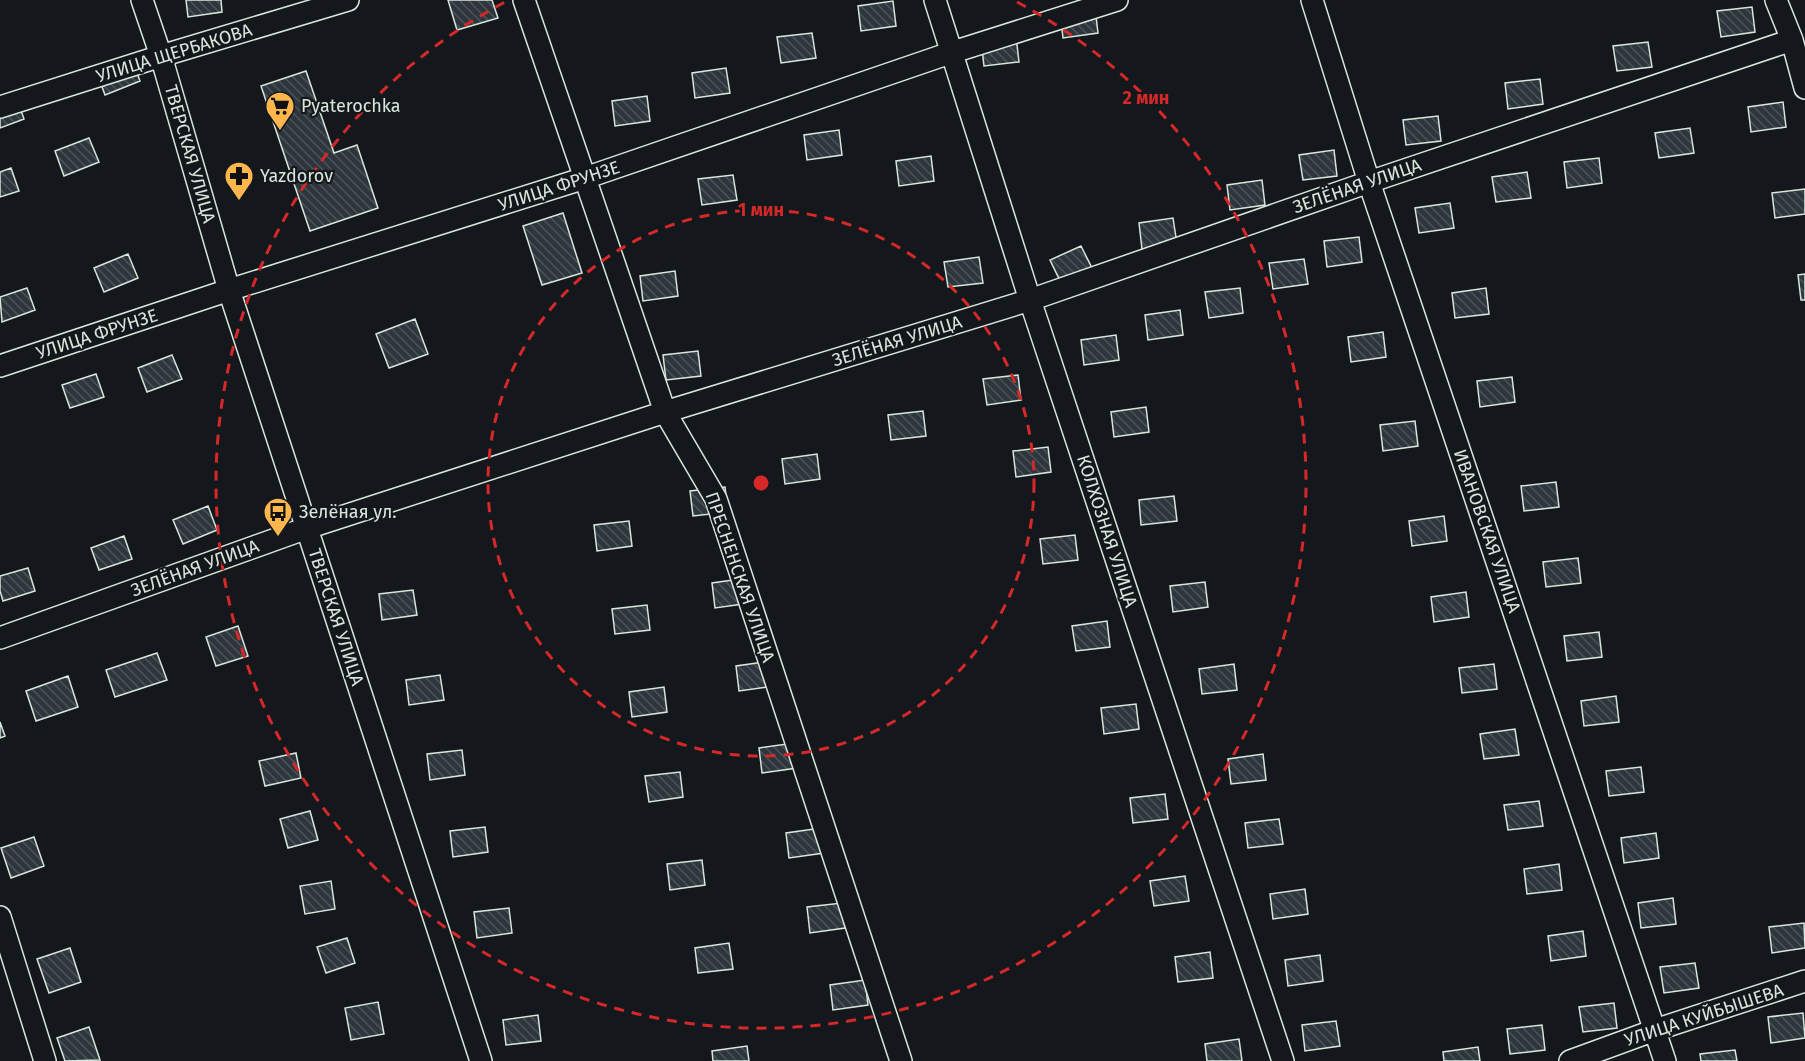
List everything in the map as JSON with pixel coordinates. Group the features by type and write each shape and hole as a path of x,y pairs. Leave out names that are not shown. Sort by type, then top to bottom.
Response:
{"street":[{"name":"ТВЕРСКАЯ УЛИЦА","path":"142,0 161,56 230,290 481,1061"},
{"name":"УЛИЦА ЩЕРБАКОВА","path":"0,107 348,0"},
{"name":"ПРЕСНЕНСКАЯ УЛИЦА","path":"524,0 664,412 716,498 902,1061"},
{"name":"КОЛХОЗНАЯ УЛИЦА","path":"934,0 1030,300 1283,1061"},
{"name":"УЛИЦА ФРУНЗЕ","path":"0,366 230,290 585,178 950,53 1117,0"},
{"name":"ИВАНОВСКАЯ УЛИЦА","path":"1312,0 1369,182 1665,1061"},
{"path":"1776,0 1792,40 1805,88"},
{"name":"ЗЕЛЁНАЯ УЛИЦА","path":"0,638 307,528 664,412 1030,300 1369,182 1792,40"},
{"path":"0,917 45,1061"},
{"name":"УЛИЦА КУЙБЫШЕВА","path":"1570,1061 1655,1030 1805,981"}],"building":[{"path":"186,0 221,0 222,12 188,17"},
{"path":"448,0 492,0 498,18 457,30"},
{"path":"893,1 896,26 861,31 858,6"},
{"path":"1752,7 1755,32 1721,37 1717,11"},
{"path":"1095,8 1098,33 1063,38 1060,13"},
{"path":"812,33 816,58 781,63 777,37"},
{"path":"1016,36 1019,62 984,66 981,41"},
{"path":"1648,42 1652,67 1617,71 1613,46"},
{"path":"131,57 140,81 105,95 96,70"},
{"path":"726,68 730,93 695,98 692,73"},
{"path":"306,71 334,153 357,145 378,208 310,231 261,86"},
{"path":"1540,79 1543,104 1508,109 1505,83"},
{"path":"16,96 24,119 0,128 0,102"},
{"path":"647,96 650,121 615,126 612,101"},
{"path":"1783,102 1786,127 1751,132 1748,107"},
{"path":"1438,116 1441,141 1406,145 1403,120"},
{"path":"1690,128 1694,153 1659,158 1655,133"},
{"path":"839,130 842,155 807,160 804,135"},
{"path":"89,138 99,162 64,176 55,151"},
{"path":"1334,150 1337,176 1303,180 1299,155"},
{"path":"931,156 934,181 899,186 896,161"},
{"path":"1599,158 1602,183 1567,188 1564,162"},
{"path":"11,168 19,191 0,197 0,172"},
{"path":"1527,172 1531,198 1496,202 1492,177"},
{"path":"733,175 737,200 702,205 698,179"},
{"path":"1262,180 1265,205 1230,210 1227,185"},
{"path":"1805,189 1805,214 1775,218 1772,193"},
{"path":"1450,203 1454,228 1419,233 1415,208"},
{"path":"563,213 582,273 542,285 523,226"},
{"path":"1173,218 1177,244 1142,249 1139,223"},
{"path":"1359,237 1362,262 1327,267 1324,241"},
{"path":"1081,246 1095,274 1064,289 1050,260"},
{"path":"128,254 138,278 104,292 94,268"},
{"path":"979,257 983,283 948,287 944,262"},
{"path":"1304,259 1308,284 1273,289 1269,263"},
{"path":"675,271 678,296 643,301 640,276"},
{"path":"1805,274 1805,300 1801,300 1798,275"},
{"path":"27,288 35,310 2,322 0,297"},
{"path":"1240,288 1243,313 1209,318 1205,292"},
{"path":"1486,288 1489,314 1455,318 1452,293"},
{"path":"1180,310 1183,335 1148,340 1145,315"},
{"path":"415,319 428,354 389,368 376,334"},
{"path":"1383,332 1386,357 1351,362 1348,337"},
{"path":"1116,335 1119,360 1084,365 1081,340"},
{"path":"698,351 701,376 666,380 663,355"},
{"path":"172,355 182,379 147,392 138,368"},
{"path":"96,374 104,397 70,408 62,385"},
{"path":"1018,375 1021,400 987,405 983,379"},
{"path":"1512,377 1515,402 1480,407 1477,381"},
{"path":"1146,407 1149,432 1114,437 1111,412"},
{"path":"923,411 926,436 891,440 888,415"},
{"path":"1415,421 1418,446 1383,451 1380,425"},
{"path":"1048,447 1051,472 1016,477 1013,451"},
{"path":"817,454 820,479 785,484 782,459"},
{"path":"1556,482 1559,507 1524,511 1521,486"},
{"path":"725,487 728,512 693,516 690,491"},
{"path":"1174,496 1177,521 1141,525 1139,500"},
{"path":"208,506 217,530 183,544 173,520"},
{"path":"1444,516 1447,541 1412,546 1409,521"},
{"path":"629,521 632,546 597,551 594,525"},
{"path":"1075,535 1078,560 1043,564 1040,539"},
{"path":"124,536 132,559 99,570 91,548"},
{"path":"1578,558 1581,583 1546,587 1543,562"},
{"path":"28,568 35,591 3,601 0,576"},
{"path":"747,578 750,603 715,608 712,583"},
{"path":"1205,582 1208,607 1173,612 1170,586"},
{"path":"413,590 417,615 382,620 379,594"},
{"path":"1466,592 1469,617 1434,622 1431,597"},
{"path":"647,605 650,630 615,634 612,609"},
{"path":"1107,621 1110,647 1076,651 1072,626"},
{"path":"238,626 248,656 216,666 206,637"},
{"path":"1599,632 1602,657 1567,661 1564,636"},
{"path":"157,653 167,680 115,697 106,670"},
{"path":"771,661 774,686 739,691 736,666"},
{"path":"1234,664 1237,690 1202,694 1199,669"},
{"path":"1494,664 1497,689 1462,693 1459,668"},
{"path":"440,675 444,700 409,705 406,680"},
{"path":"68,676 78,707 36,721 26,691"},
{"path":"664,687 667,712 632,717 629,692"},
{"path":"1616,696 1619,722 1584,726 1581,701"},
{"path":"1136,704 1139,729 1104,734 1101,708"},
{"path":"0,722 5,736 0,738"},
{"path":"1515,729 1519,755 1484,759 1480,734"},
{"path":"794,743 797,768 762,773 759,748"},
{"path":"462,750 465,775 430,780 427,754"},
{"path":"296,753 301,778 265,786 259,761"},
{"path":"1263,754 1266,780 1231,784 1228,759"},
{"path":"1641,767 1644,792 1609,796 1606,771"},
{"path":"680,772 683,797 649,802 645,776"},
{"path":"1165,794 1168,819 1133,823 1130,798"},
{"path":"1539,801 1543,826 1508,830 1504,805"},
{"path":"310,811 318,840 288,848 280,819"},
{"path":"1279,819 1283,844 1248,848 1245,823"},
{"path":"485,827 488,852 453,857 450,831"},
{"path":"821,828 824,853 789,858 786,833"},
{"path":"1656,833 1659,858 1624,863 1621,838"},
{"path":"34,837 44,866 11,878 1,848"},
{"path":"702,860 705,885 670,890 667,864"},
{"path":"1559,864 1562,890 1527,894 1524,869"},
{"path":"1185,876 1189,901 1154,906 1150,881"},
{"path":"331,881 335,909 305,914 300,886"},
{"path":"1305,889 1308,914 1273,919 1270,894"},
{"path":"1673,898 1676,924 1641,928 1638,903"},
{"path":"842,903 845,928 810,933 807,907"},
{"path":"509,908 512,933 477,938 474,912"},
{"path":"1804,923 1805,948 1772,953 1769,927"},
{"path":"1583,931 1586,956 1551,961 1548,936"},
{"path":"347,938 355,963 326,973 317,947"},
{"path":"729,943 733,969 698,973 695,948"},
{"path":"70,948 81,982 49,993 37,959"},
{"path":"1210,952 1213,978 1178,982 1175,957"},
{"path":"1320,955 1323,981 1288,986 1285,960"},
{"path":"1695,963 1699,988 1664,993 1660,967"},
{"path":"865,980 868,1005 833,1010 830,985"},
{"path":"378,1002 384,1034 351,1040 345,1008"},
{"path":"1614,1003 1617,1028 1583,1032 1579,1007"},
{"path":"1803,1013 1805,1038 1771,1043 1768,1017"},
{"path":"538,1015 541,1041 506,1045 503,1020"},
{"path":"1336,1021 1340,1046 1305,1051 1302,1025"},
{"path":"1542,1025 1545,1050 1510,1054 1507,1029"},
{"path":"89,1027 100,1060 65,1061 57,1038"},
{"path":"1239,1039 1242,1061 1207,1061 1205,1044"},
{"path":"747,1046 749,1061 713,1061 712,1051"},
{"path":"1478,1047 1480,1061 1444,1061 1443,1052"},
{"path":"1735,1050 1737,1061 1701,1061 1700,1054"}],"place":[{"name":"Pyaterochka","path":"280,132"},
{"name":"Yazdorov","path":"239,202"},
{"name":"Зелёная ул.","path":"278,538"}]}
